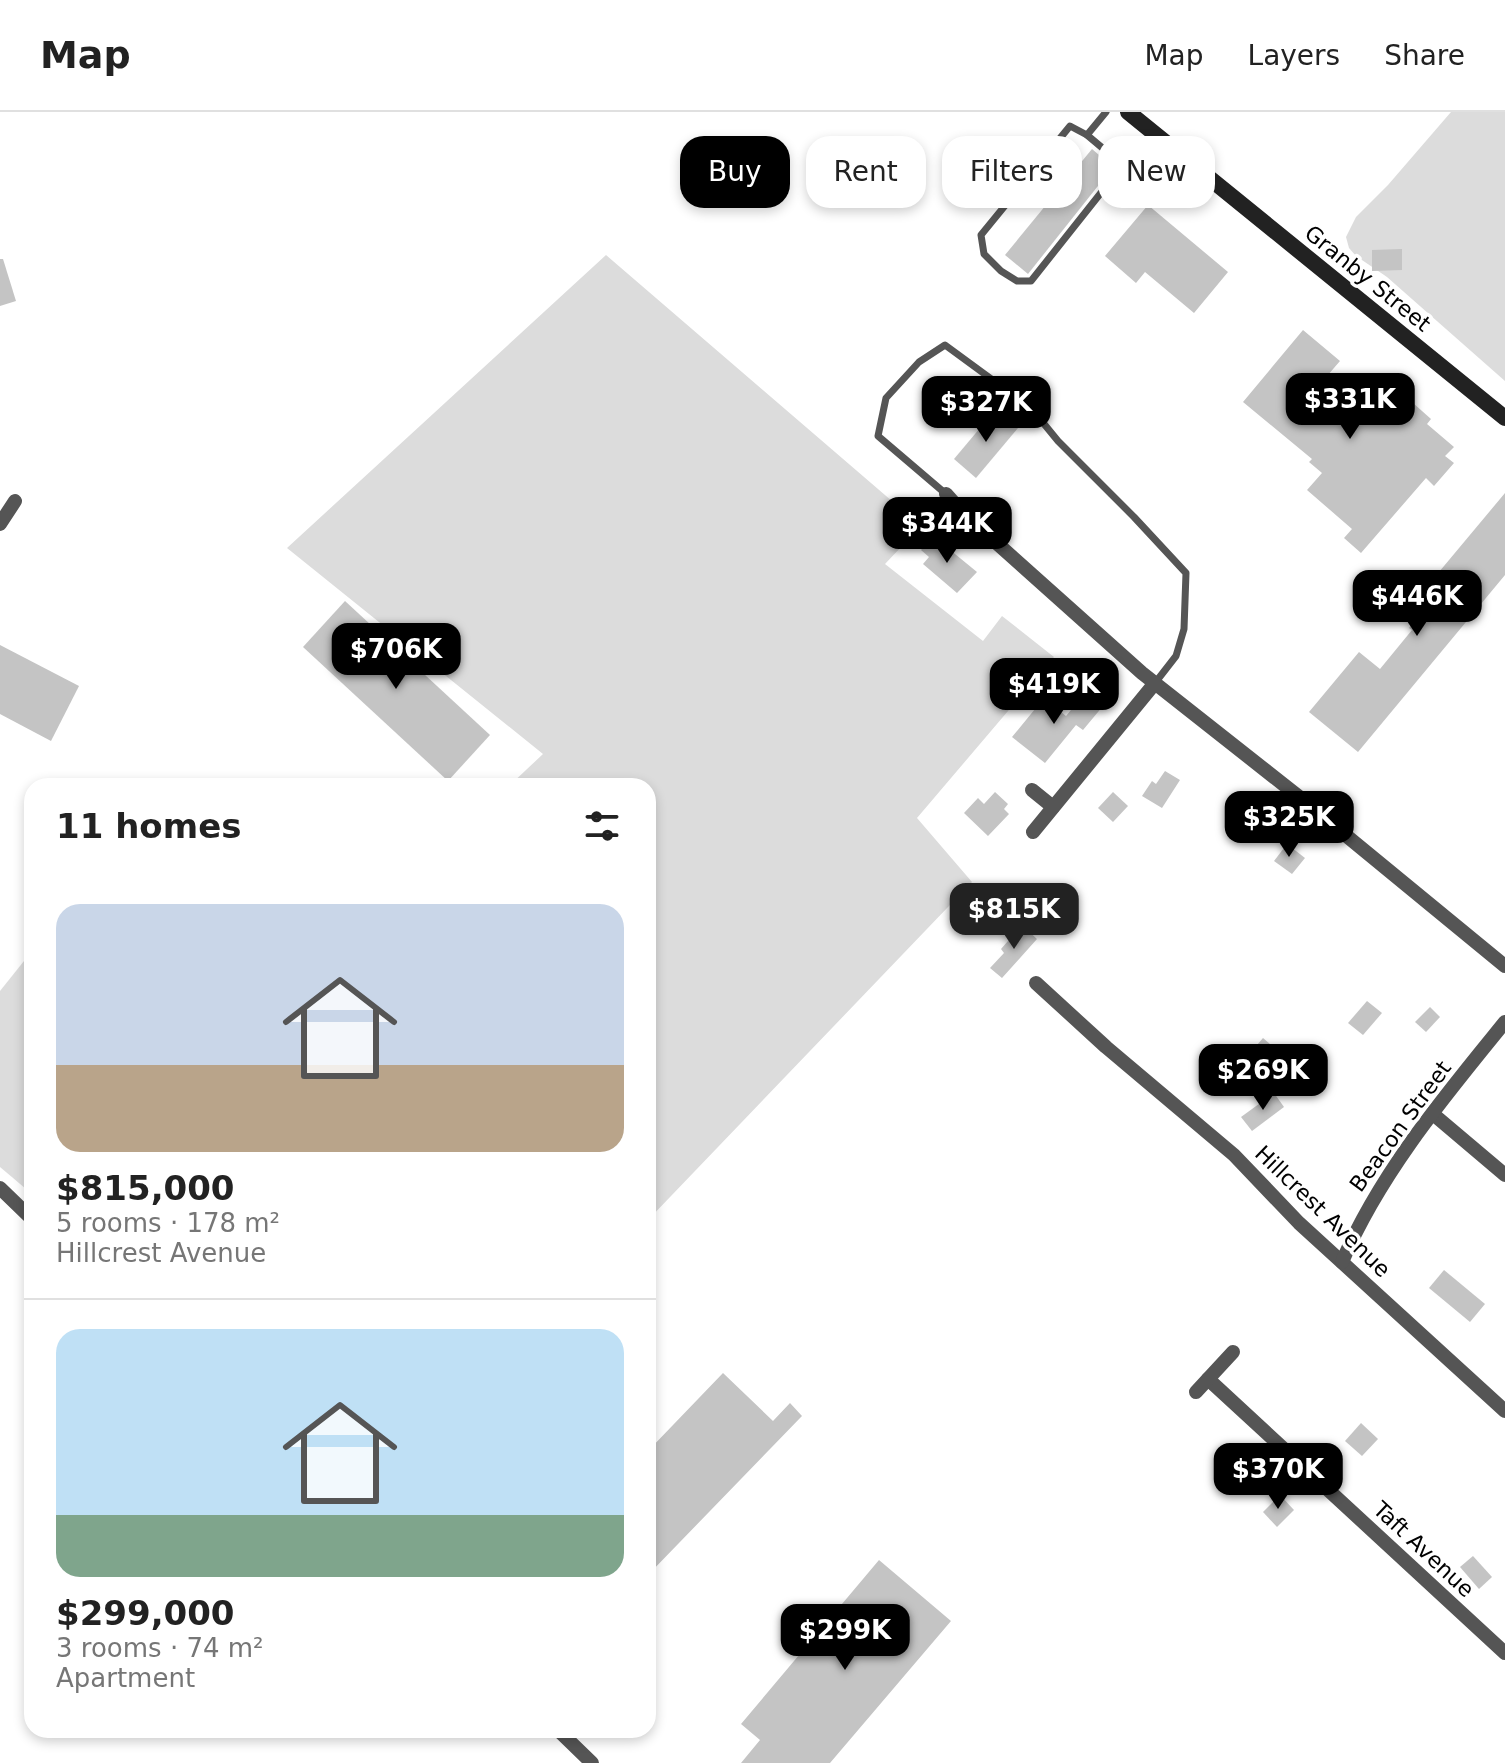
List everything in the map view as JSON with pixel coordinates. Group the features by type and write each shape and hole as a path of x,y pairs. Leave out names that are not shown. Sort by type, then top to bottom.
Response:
{"main road":[{"name":"Granby Street","path":"1128,112 1505,418"}],"street":[{"path":"946,494 962,512 1155,683 1505,966"},
{"path":"0,524 15,501"},
{"path":"1033,832 1155,683"},
{"path":"1032,790 1053,807"},
{"name":"Hillcrest Avenue","path":"1036,983 1106,1047 1234,1155 1286,1211 1505,1411"},
{"name":"Beacon Street","path":"1342,1262 1366,1210 1393,1170 1505,1022"},
{"path":"1433,1114 1505,1175"},
{"path":"0,1188 24,1211"},
{"path":"1196,1392 1233,1352"},
{"name":"Taft Avenue","path":"1208,1379 1505,1653"},
{"path":"566,1738 592,1763"}],"lane":[{"path":"1087,135 1106,112"},
{"path":"1098,144 1070,126 981,235 984,254 1017,281 1031,281 1098,197"},
{"path":"946,494 878,436 886,398 919,362 945,345 1031,408 1058,441 1186,573 1184,629 1176,656 1155,683"}],"shaded area":[{"path":"1451,112 1505,112 1505,381 1387,277 1356,256 1349,248 1346,237 1356,217"},
{"path":"606,255 921,526 885,564 983,641 1002,616 1054,657 917,818 972,882 656,1212 656,778 518,778 543,754 287,548"},
{"path":"24,961 24,1187 0,1167 0,991"}],"building":[{"path":"1092,149 1098,154 1098,186 1082,206 1082,161"},
{"path":"1044,208 1080,208 1028,274 1005,255"},
{"path":"1145,208 1152,208 1228,272 1194,313 1145,272 1136,283 1105,256"},
{"path":"1402,249 1402,270 1372,271 1372,250"},
{"path":"0,259 3,259 16,301 0,306"},
{"path":"1303,330 1340,361 1321,383 1343,401 1330,416 1351,434 1389,391 1400,400 1404,395 1431,419 1427,424 1454,447 1445,456 1454,463 1434,486 1426,478 1361,553 1344,538 1352,529 1307,490 1322,473 1309,462 1312,459 1243,402"},
{"path":"996,409 1018,428 976,478 954,459"},
{"path":"1505,493 1505,575 1358,752 1309,712 1359,652 1380,669 1412,630 1409,628 1449,581 1439,572"},
{"path":"933,536 977,572 957,593 923,564 929,557 921,550"},
{"path":"345,601 490,735 451,778 445,778 303,647"},
{"path":"0,645 79,686 51,741 0,714"},
{"path":"1086,692 1103,706 1083,730 1076,725 1045,763 1012,737 1044,698 1066,716"},
{"path":"1165,771 1180,780 1162,808 1142,796 1152,781 1156,784"},
{"path":"995,792 1008,804 1004,809 1009,814 988,836 964,813 978,798 984,804"},
{"path":"1113,792 1128,806 1113,822 1098,808"},
{"path":"1287,844 1305,858 1292,874 1274,861"},
{"path":"1022,925 1037,939 1002,978 990,968 1004,953 1001,949"},
{"path":"1367,1001 1382,1013 1363,1035 1348,1023"},
{"path":"1430,1007 1440,1017 1426,1032 1415,1022"},
{"path":"1263,1038 1277,1050 1260,1071 1245,1059"},
{"path":"1274,1093 1284,1107 1252,1131 1241,1117"},
{"path":"1444,1270 1485,1304 1470,1322 1429,1288"},
{"path":"723,1373 773,1421 790,1403 802,1416 656,1567 656,1443"},
{"path":"1361,1423 1378,1439 1362,1456 1345,1441"},
{"path":"1280,1495 1294,1510 1277,1527 1263,1512"},
{"path":"1473,1556 1492,1577 1479,1589 1460,1567"},
{"path":"879,1560 951,1621 830,1763 741,1763 760,1740 741,1724"}]}
